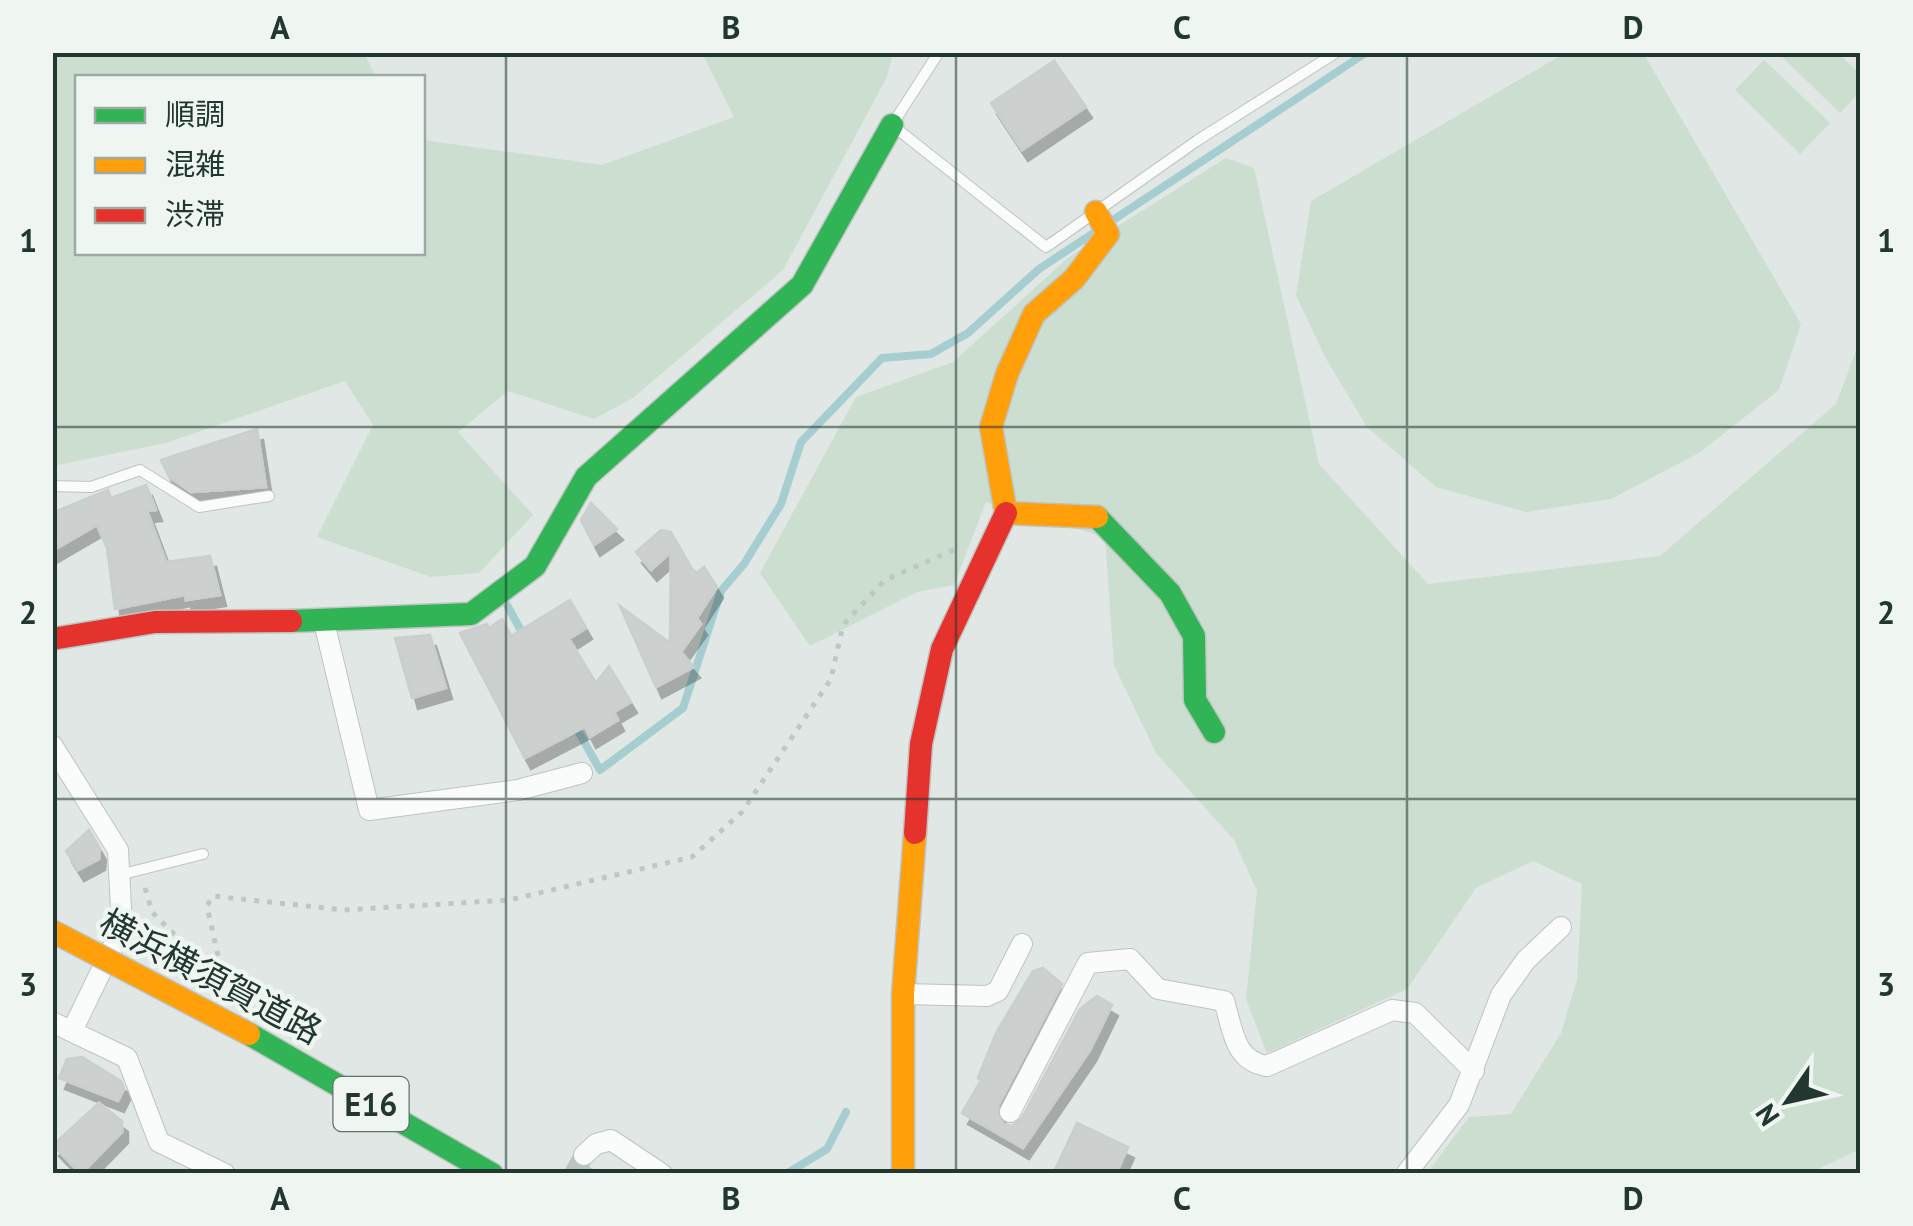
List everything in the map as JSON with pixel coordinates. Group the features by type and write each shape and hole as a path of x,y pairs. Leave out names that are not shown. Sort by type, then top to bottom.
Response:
{"main road":[{"path":"52,639 156,622 324,622 470,614 534,566 586,477 802,285 892,125"},
{"path":"904,1174 903,994 921,744 942,648 1001,524 991,427 1034,314 1074,279 1108,234 1096,212"},
{"path":"1001,524 1102,518 1136,550 1170,593 1194,636 1195,700 1214,732"},
{"name":"横浜横須賀道路","path":"52,930 216,1015 492,1174"},
{"name":"横浜横須賀道路","path":"52,947 339,1102 460,1174"}],"street":[{"path":"324,622 369,810 518,790 582,773"},
{"path":"52,745 118,850 122,928 73,1029"},
{"path":"1406,1174 1459,1105 1500,995 1526,960 1562,928"},
{"path":"903,994 987,996 998,991 1022,944"},
{"path":"1010,1112 1088,963 1130,960 1158,989 1224,1002 1239,1052 1250,1064 1267,1066 1392,1010 1415,1013 1474,1071"},
{"path":"52,1022 127,1058 158,1142 225,1174"},
{"path":"584,1154 596,1144 611,1140 662,1174"}],"lane":[{"path":"939,52 892,125 1046,247 1336,52"},
{"path":"52,486 91,487 140,470 200,508 268,496"},
{"path":"118,875 203,854"}],"path":[{"path":"139,870 152,912 210,972 220,965 207,906 213,896 344,910 490,901 692,857 742,812 832,678 843,625 885,580 1001,524"}],"green space":[{"path":"53,52 364,53 375,75 75,75 75,255 425,255 425,140 602,165 734,117 702,53 893,53 887,77 783,270 633,398 594,419 508,391 458,432 533,515 479,573 431,577 317,537 373,425 345,381 166,443 53,466"},
{"path":"1565,53 1645,56 1801,324 1779,390 1699,453 1611,499 1526,512 1436,487 1367,427 1325,357 1296,295 1311,201"},
{"path":"1778,53 1838,53 1860,74 1860,92 1840,113"},
{"path":"1764,60 1830,123 1800,154 1735,90"},
{"path":"1226,158 1254,168 1319,464 1428,584 1660,556 1836,404 1860,340 1860,1149 1810,1173 1427,1173 1469,1117 1511,1114 1561,1033 1577,980 1582,884 1533,861 1476,888 1407,989 1267,1053 1246,999 1257,891 1234,840 1156,753 1114,665 1105,537 986,502 954,585 917,592 810,646 760,573 856,397 953,362 1069,257"}],"building":[{"path":"1054,61 1086,107 1022,150 991,103"},
{"path":"257,429 266,487 191,492 169,477 161,460"},
{"path":"146,485 156,510 147,511 166,562 210,556 220,595 186,600 185,595 115,609 107,548 97,525 52,551 52,513 108,490 111,498"},
{"path":"591,503 617,529 594,545 581,520"},
{"path":"661,530 671,532 692,569 697,573 704,567 717,587 697,618 701,624 681,652 694,667 656,687 620,606 670,643 671,552 651,570 636,552"},
{"path":"570,600 586,628 569,639 596,683 609,666 631,702 614,712 618,720 590,737 585,727 525,758 460,633 487,624 489,628 502,619 511,636"},
{"path":"430,635 446,688 412,698 395,638"},
{"path":"89,830 100,849 99,859 78,870 66,851"},
{"path":"1043,968 1062,984 998,1106 1003,1124 1012,1126 1022,1118 1080,1009 1097,996 1112,1005 1090,1050 1023,1148 962,1113 981,1080 978,1078 996,1033 1033,971"},
{"path":"82,1057 121,1081 124,1089 118,1101 59,1078 67,1059"},
{"path":"99,1103 122,1121 122,1132 81,1174 53,1145"},
{"path":"1077,1123 1128,1147 1116,1174 1053,1174"}],"waterway":[{"path":"573,722 600,770 683,708 721,591 744,564 781,504 801,442 882,358 931,354 968,333 1039,269 1367,52"},
{"path":"507,605 524,636"},
{"path":"786,1174 827,1149 846,1112"},
{"path":"571,1174 583,1168 594,1174"}],"tunnel":[{"path":"574,1174 584,1155"}],"traffic: fast":[{"path":"291,621 471,614 535,566 586,477 802,285 892,125"},
{"path":"1097,517 1170,593 1194,636 1195,700 1214,732"},
{"path":"249,1034 492,1174"}],"traffic: slow":[{"path":"1096,212 1108,234 1074,279 1034,314 1007,374 991,427 1006,513 1097,517"},
{"path":"903,1174 903,994 915,833"},
{"path":"52,931 249,1034"}],"traffic: jam":[{"path":"915,833 921,744 942,649 1006,513"},
{"path":"52,639 155,622 291,621"}]}
